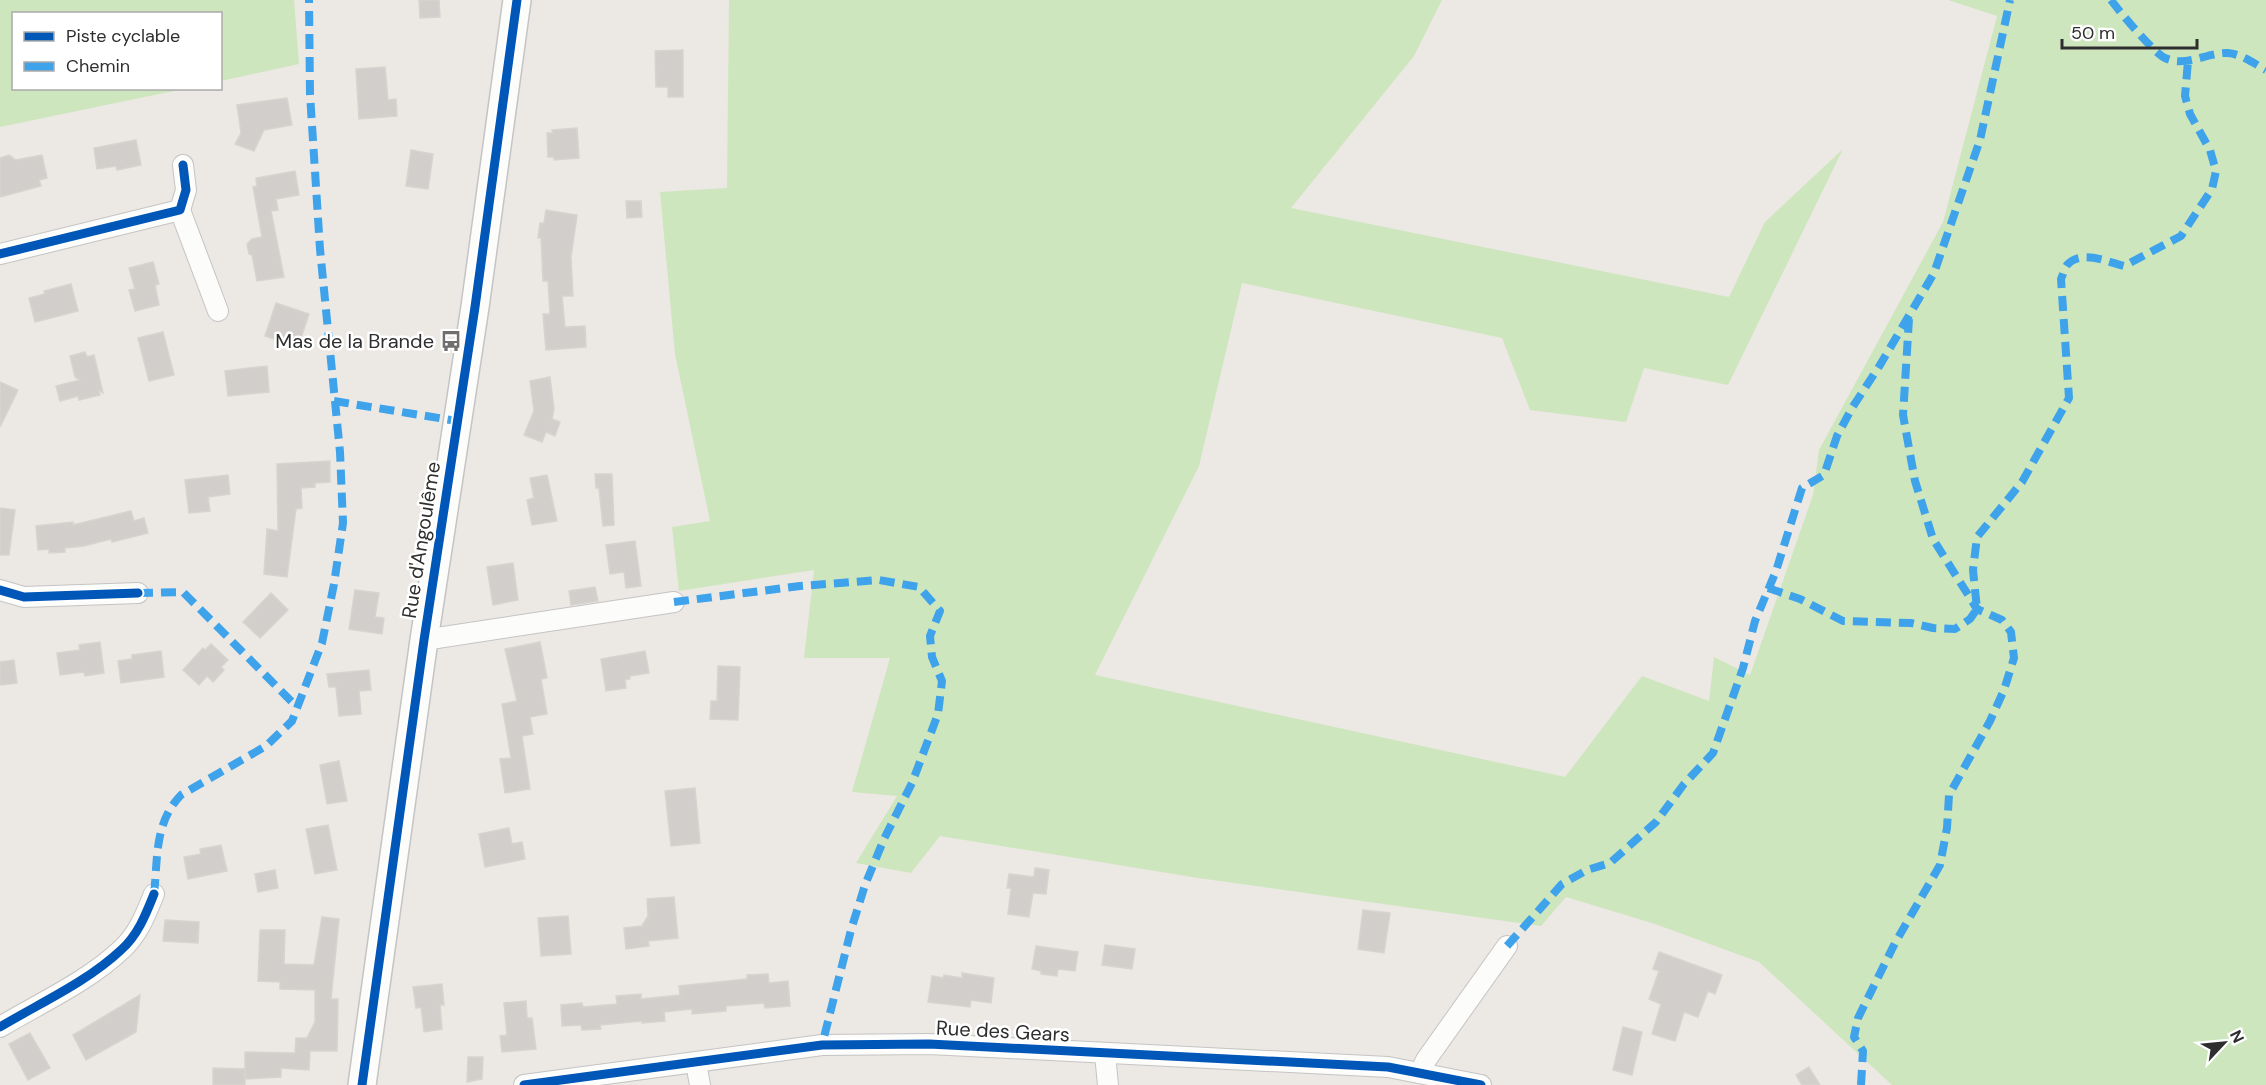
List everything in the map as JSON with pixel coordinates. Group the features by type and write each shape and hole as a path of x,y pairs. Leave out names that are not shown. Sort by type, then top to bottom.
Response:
{"street":[{"name":"Rue d'Angoulême","path":"362,1085 424,640 475,307 517,0"},
{"path":"183,165 186,190 180,210 218,311"},
{"path":"0,254 180,210"},
{"path":"0,590 24,597 138,593"},
{"path":"424,640 674,603"},
{"path":"0,1027 86,976 123,949 142,923 154,894"},
{"path":"1420,1073 1426,1060 1508,946"},
{"name":"Rue des Gears","path":"524,1085 822,1045 929,1044 1388,1067 1481,1085"},
{"path":"1106,1054 1108,1085"},
{"path":"696,1063 700,1085"}],"green space":[{"path":"0,0 294,0 299,64 222,81 222,12 12,12 12,90 178,90 0,127"},
{"path":"729,0 1442,0 1414,56 1291,208 1729,297 1765,222 1843,149 1728,385 1644,368 1626,422 1530,410 1502,338 1242,283 1199,466 1095,675 1565,777 1642,676 1709,701 1714,657 1750,675 1813,495 1819,450 1943,222 1997,16 1948,0 2266,0 2266,1085 1892,1085 1759,962 1655,924 1566,897 1541,926 1198,878 940,836 911,873 856,863 897,796 852,792 890,658 804,658 814,570 679,591 672,527 710,521 675,354 660,192 727,188"}],"building":[{"path":"419,0 439,0 440,17 420,18"},
{"path":"683,50 683,97 668,97 668,87 656,87 655,51"},
{"path":"385,67 388,100 396,99 397,116 359,119 356,69"},
{"path":"287,98 292,125 264,130 254,151 235,144 241,133 237,105"},
{"path":"577,128 579,158 554,160 554,157 548,157 547,133 553,133 552,130"},
{"path":"136,140 141,165 117,170 116,166 97,169 94,148"},
{"path":"411,150 433,154 428,189 406,186"},
{"path":"9,155 16,160 42,155 47,178 39,180 41,186 0,197 0,158"},
{"path":"295,171 299,195 276,199 278,210 271,211 284,277 257,281 252,255 249,254 247,244 252,239 262,237 253,187 257,186 256,178"},
{"path":"626,201 641,201 642,217 627,218"},
{"path":"546,210 577,215 571,257 573,296 562,296 565,327 585,326 586,347 546,350 543,314 550,314 548,281 543,281 541,238 538,238 540,223 544,223"},
{"path":"153,262 159,284 155,285 159,305 135,311 129,290 135,289 129,268"},
{"path":"71,284 78,311 35,322 29,298 45,294 44,291"},
{"path":"276,303 309,314 298,347 265,336"},
{"path":"163,332 174,375 149,381 138,338"},
{"path":"85,352 87,357 94,355 103,393 99,390 100,395 79,400 78,396 60,401 56,386 80,380 75,377 70,356"},
{"path":"267,366 269,392 228,396 225,371"},
{"path":"550,377 554,409 552,419 560,422 555,436 546,432 542,442 524,435 534,411 530,381"},
{"path":"0,382 18,390 0,427"},
{"path":"330,461 330,482 315,483 315,487 301,488 302,508 296,509 287,577 264,574 267,529 278,531 277,464"},
{"path":"595,474 612,474 614,525 603,526 599,488 596,488"},
{"path":"228,475 230,494 208,497 210,511 189,513 185,480"},
{"path":"547,475 557,521 532,525 527,500 534,498 530,478"},
{"path":"0,508 15,510 9,555 0,555"},
{"path":"131,511 134,521 144,518 148,533 112,542 111,539 65,548 65,552 49,553 49,549 38,550 36,526 73,522 73,525"},
{"path":"635,541 641,586 626,588 624,572 610,574 606,545"},
{"path":"513,563 518,600 493,605 487,567"},
{"path":"595,587 598,601 571,605 569,591"},
{"path":"355,590 379,593 375,617 384,618 382,634 349,629"},
{"path":"271,593 288,610 260,638 243,622"},
{"path":"100,642 104,673 85,676 84,672 60,675 57,653 80,650 79,645"},
{"path":"540,642 547,678 541,679 547,714 530,717 533,734 522,736 530,789 505,793 500,759 511,758 502,704 517,701 505,649"},
{"path":"211,644 228,660 221,667 224,670 213,682 207,676 199,685 183,670 203,648 205,650"},
{"path":"161,651 164,677 121,683 118,661 132,659 132,655"},
{"path":"645,651 649,673 630,676 630,679 625,680 626,688 606,691 601,659"},
{"path":"14,660 17,683 0,685 0,662"},
{"path":"718,666 740,667 738,720 710,719 711,701 717,701"},
{"path":"369,670 371,690 359,691 361,714 339,716 336,687 329,687 327,674"},
{"path":"339,761 347,801 327,804 320,765"},
{"path":"695,788 700,843 671,846 665,791"},
{"path":"328,825 337,870 315,874 306,829"},
{"path":"509,828 512,844 522,842 525,859 485,867 479,834"},
{"path":"221,845 227,871 188,879 184,857 201,854 200,849"},
{"path":"1035,868 1049,870 1046,894 1033,893 1029,917 1008,914 1011,888 1007,888 1009,874 1034,877"},
{"path":"275,870 278,888 258,892 255,874"},
{"path":"674,897 678,938 648,941 649,946 626,949 624,928 642,926 648,916 647,899"},
{"path":"1363,910 1390,913 1384,953 1358,949"},
{"path":"568,916 571,954 541,956 538,918"},
{"path":"322,917 339,919 331,999 338,999 337,1051 310,1051 309,1070 281,1068 281,1077 245,1079 245,1052 295,1053 296,1038 307,1038 315,1022 315,990 280,989 280,982 258,981 260,930 285,930 284,964 314,965"},
{"path":"165,920 199,922 198,943 163,941"},
{"path":"1105,945 1135,949 1132,969 1102,965"},
{"path":"1036,946 1078,952 1075,971 1058,969 1057,976 1041,974 1041,971 1032,969"},
{"path":"1659,952 1722,975 1715,994 1708,991 1698,1017 1684,1012 1675,1041 1652,1034 1661,1004 1649,999 1659,971 1653,969"},
{"path":"962,973 994,978 991,1003 971,1000 970,1007 928,1002 932,976 962,978"},
{"path":"768,974 769,983 788,981 790,1006 765,1008 764,1003 726,1006 726,1011 692,1014 692,1009 664,1012 665,1021 600,1025 601,1029 582,1030 581,1025 562,1026 561,1005 582,1003 583,1007 617,1004 616,996 641,994 641,999 680,995 679,986 747,979 747,975"},
{"path":"442,984 444,1005 440,1005 442,1029 424,1032 421,1007 416,1008 413,987"},
{"path":"140,995 136,1032 86,1060 73,1035"},
{"path":"526,1001 527,1018 532,1018 536,1049 502,1052 500,1036 507,1035 504,1003"},
{"path":"1623,1027 1642,1032 1632,1075 1613,1070"},
{"path":"30,1033 50,1068 28,1080 9,1044"},
{"path":"468,1057 483,1057 482,1079 467,1082"},
{"path":"1809,1067 1820,1085 1802,1085 1796,1075"},
{"path":"213,1068 245,1069 245,1085 213,1085"}],"marked path":[{"path":"154,894 159,842 166,817 172,806 181,795 266,746 292,721 322,643 334,584 343,523 340,452 320,249 310,94 309,0"},
{"path":"1507,946 1562,884 1587,870 1610,863 1656,822 1684,784 1713,753 1743,668 1755,621 1776,571 1802,488 1824,475 1837,436 1852,408 1934,273 1980,140 2010,0"},
{"path":"2111,0 2145,40 2165,58 2173,61 2189,61 2228,53 2243,57 2266,70"},
{"path":"1768,588 1800,599 1843,621 1911,623 1933,628 1955,629 1970,619 1977,609 1973,570 1977,537 2022,482 2069,398 2061,279 2067,265 2073,260 2087,257 2124,266 2181,236 2212,189 2216,171 2210,150 2190,114 2185,96 2188,61"},
{"path":"1861,1085 1863,1051 1854,1037 1858,1018 1895,943 1940,865 1947,828 1949,795 1990,721 2004,690 2014,658 2011,632 2002,620 1977,609 1933,539 1915,481 1903,415 1909,319"},
{"path":"334,401 457,421"},
{"path":"674,602 800,586 879,580 919,587 940,611 930,636 932,657 942,681 938,714 912,783 884,839 865,885 851,930 822,1045"},
{"path":"138,593 183,592 297,707"}],"cycle path":[{"path":"362,1085 424,640 475,307 517,0"},
{"path":"0,254 180,210 186,190 183,165"},
{"path":"0,590 24,597 138,593"},
{"path":"0,1027 108,962 137,931 154,894"},
{"path":"524,1085 822,1045 929,1044 1388,1067 1481,1085"}],"place":[{"name":"Mas de la Brande","path":"451,341"}]}
